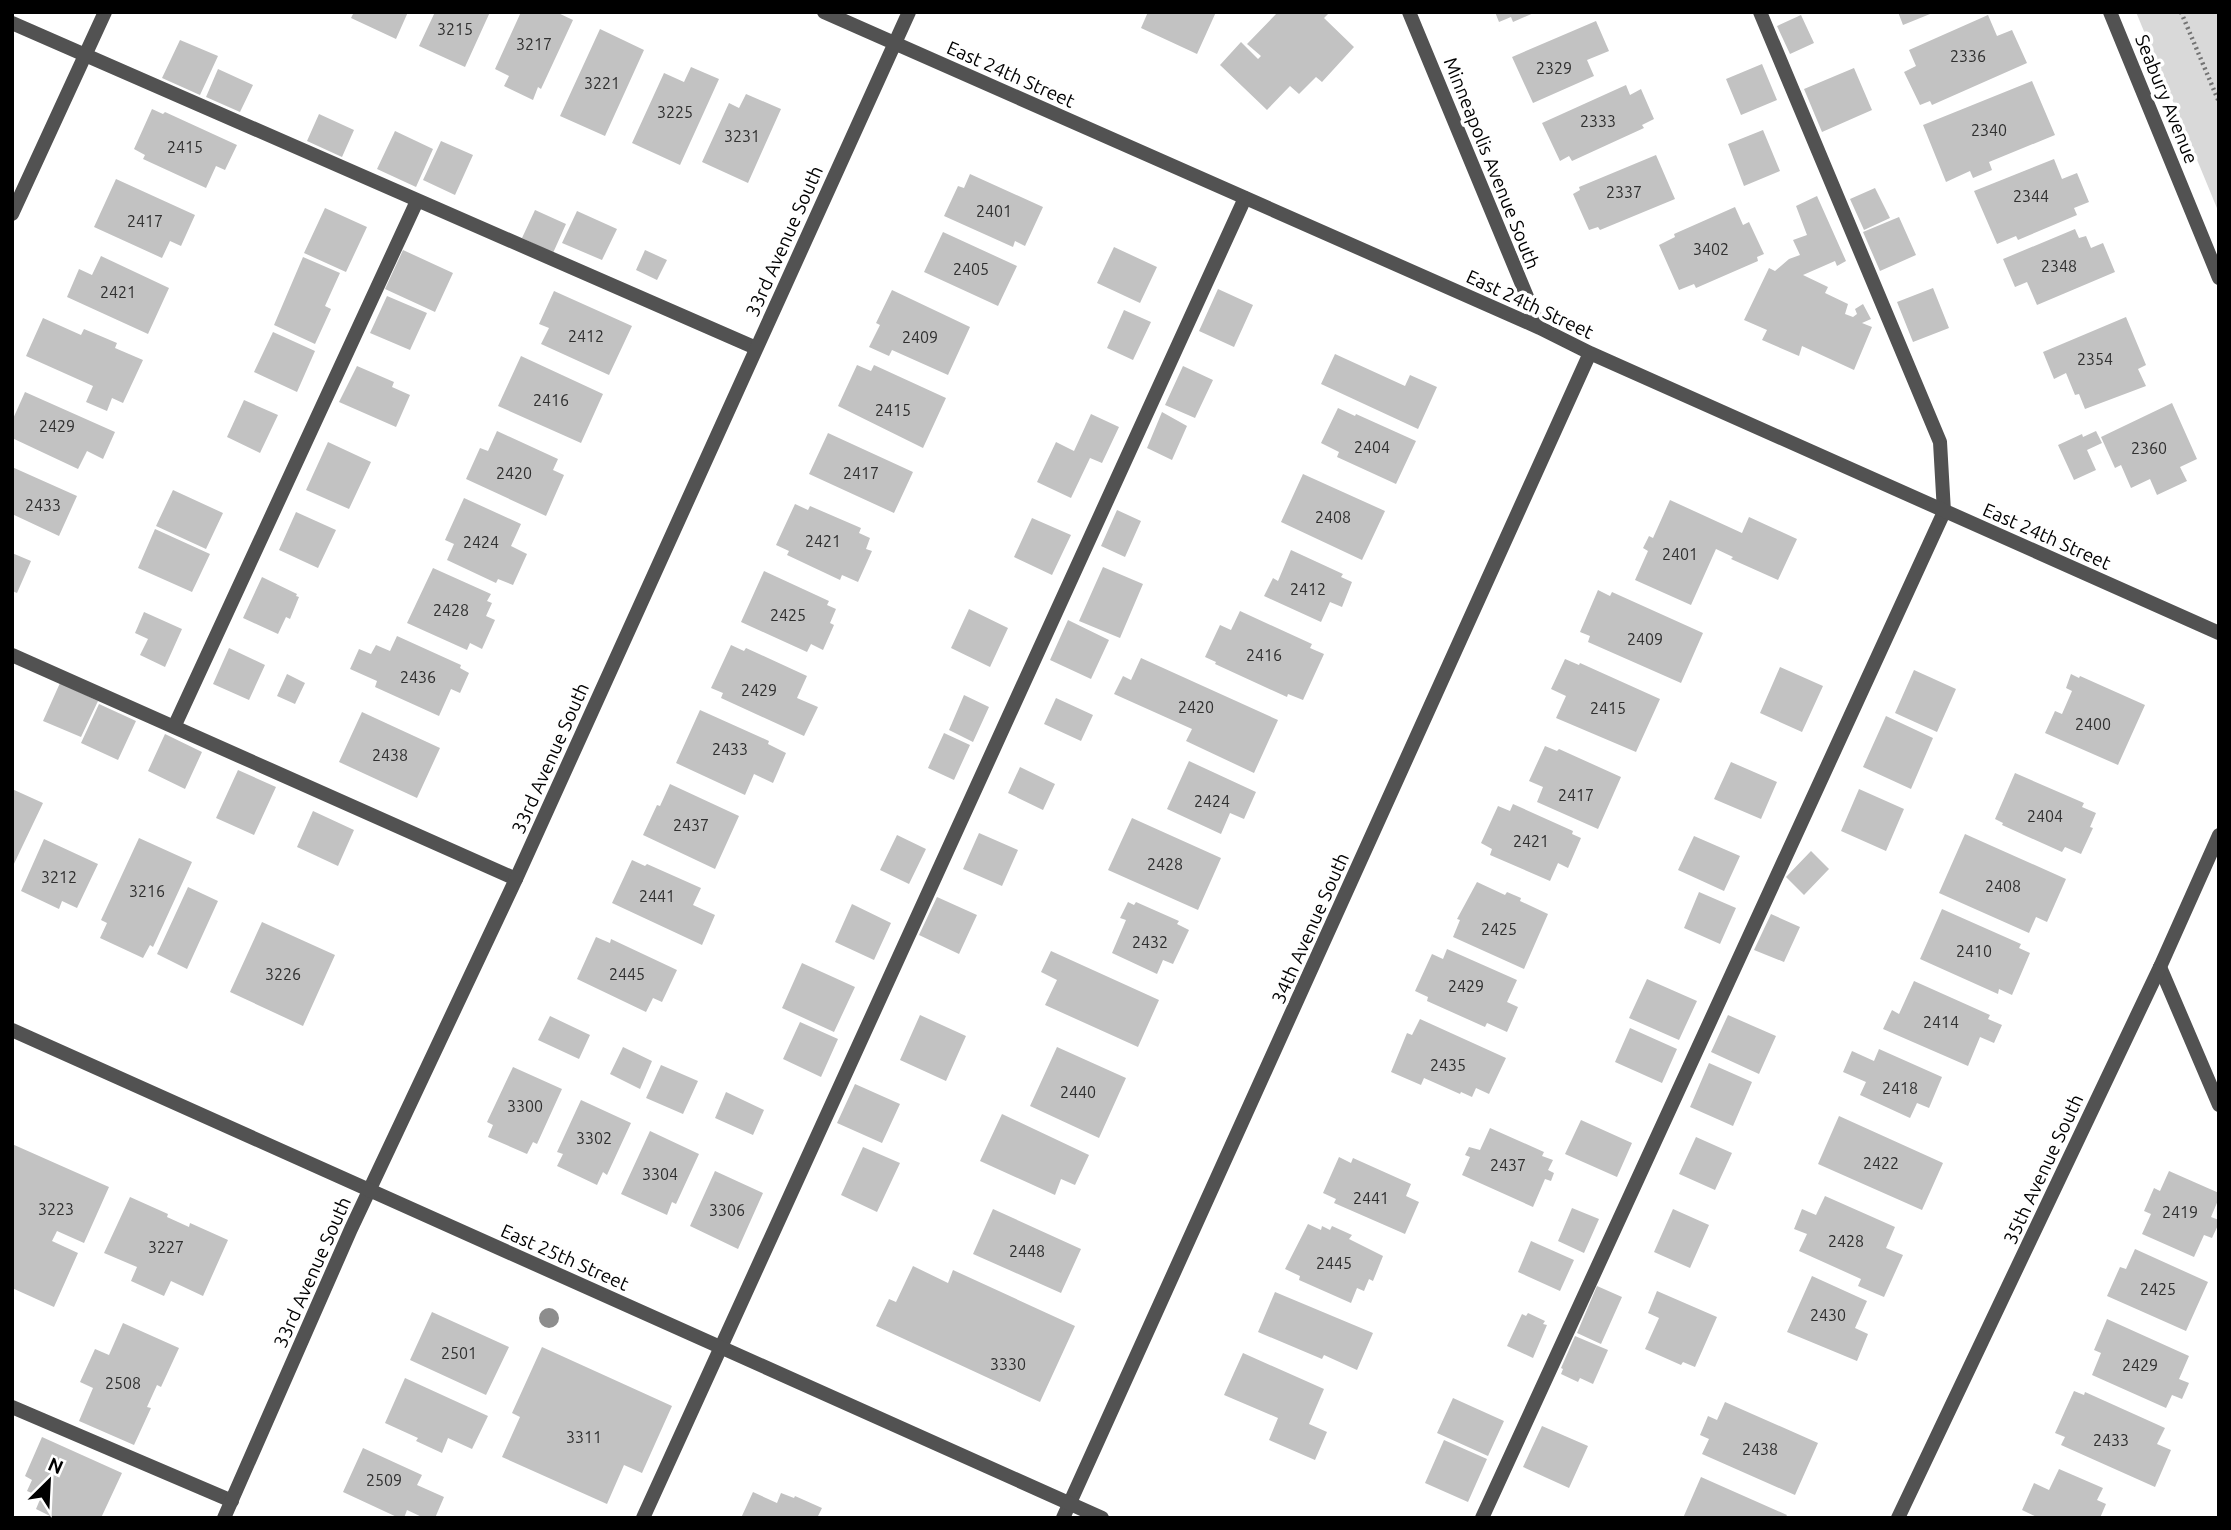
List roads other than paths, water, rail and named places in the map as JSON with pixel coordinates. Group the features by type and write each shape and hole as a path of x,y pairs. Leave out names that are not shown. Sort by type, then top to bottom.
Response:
{"street":[{"path":"12,214 105,12"},
{"name":"East 24th Street","path":"824,12 2219,633"},
{"name":"33rd Avenue South","path":"224,1518 369,1190 516,879 909,12"},
{"name":"Minneapolis Avenue South","path":"1409,12 1539,328"},
{"path":"1482,1518 1944,512 1940,442 1760,12"},
{"name":"Seabury Avenue","path":"2110,12 2219,278"},
{"path":"12,23 756,348"},
{"path":"643,1518 1245,198"},
{"path":"174,727 417,201"},
{"name":"34th Avenue South","path":"1063,1518 1590,353"},
{"path":"12,654 516,879"},
{"name":"35th Avenue South","path":"1898,1518 2160,967 2219,835"},
{"path":"2160,967 2219,1105"},
{"name":"East 25th Street","path":"12,1030 1102,1518"},
{"path":"12,1407 232,1501"}]}
